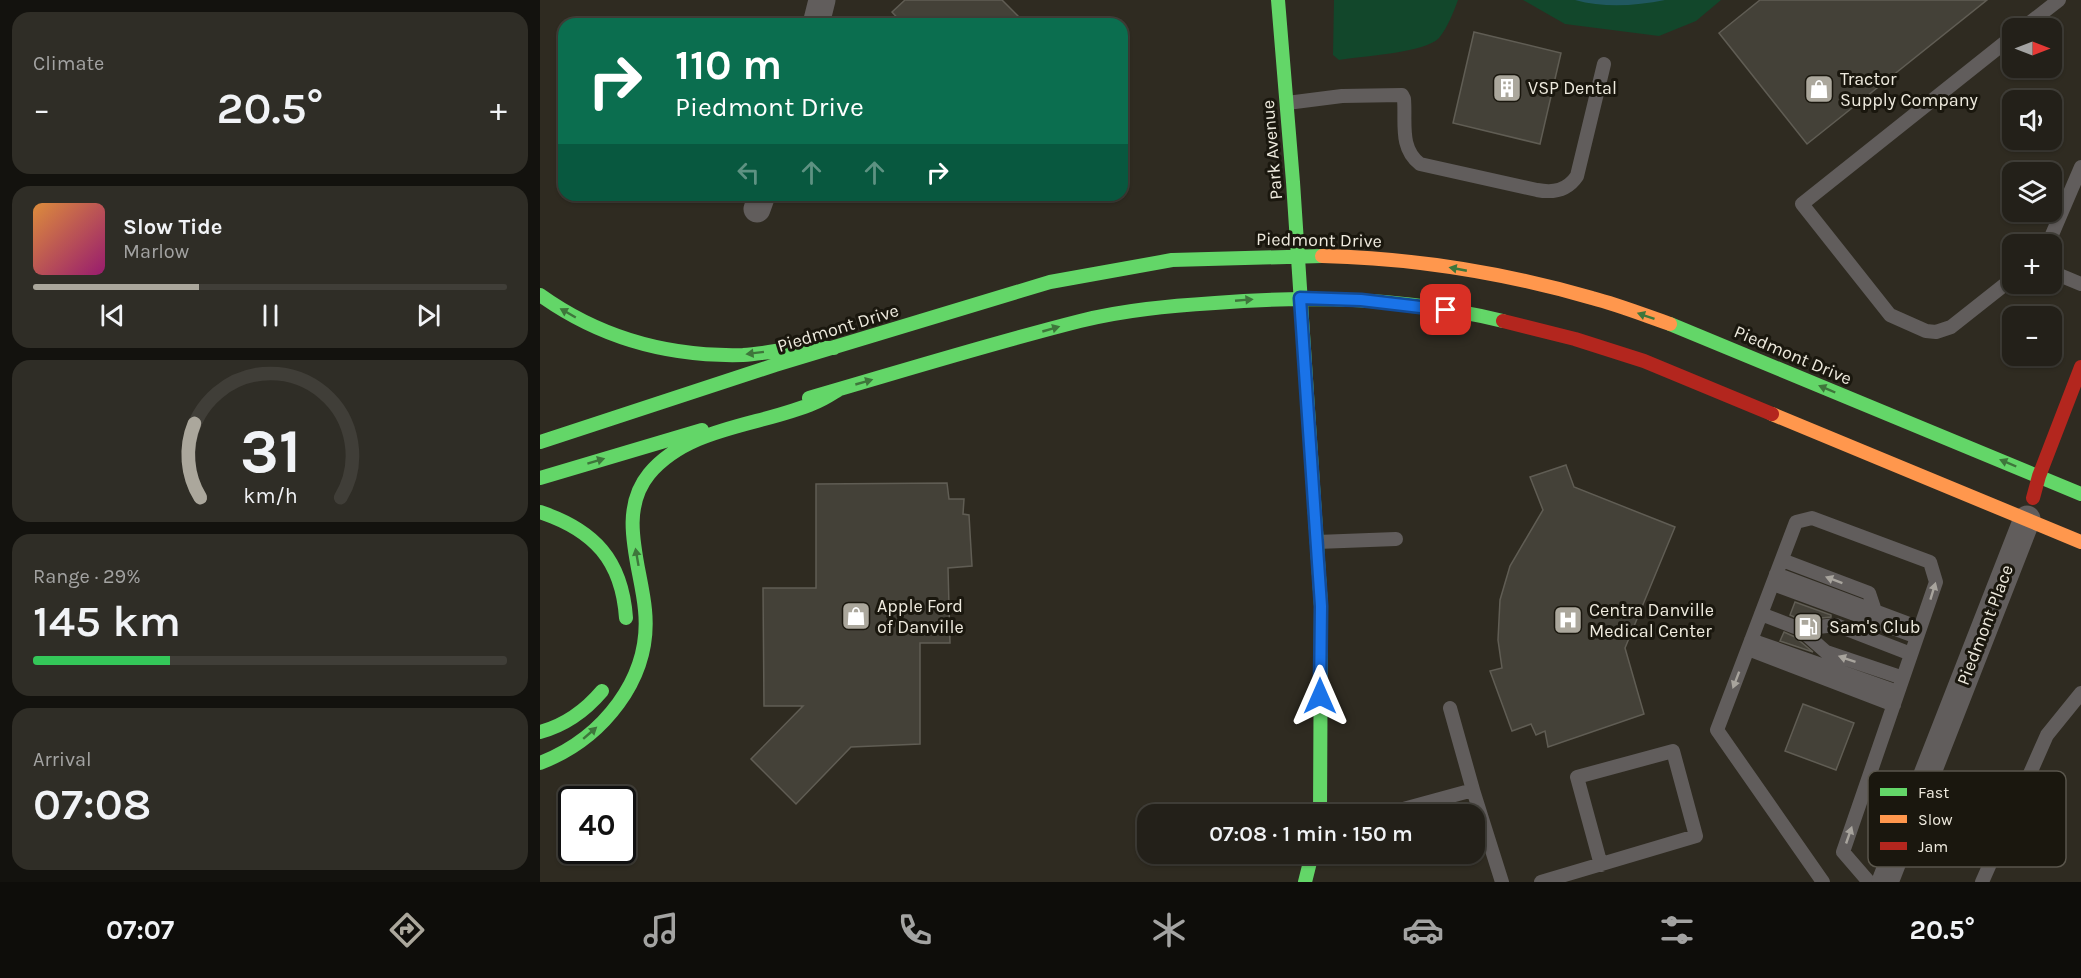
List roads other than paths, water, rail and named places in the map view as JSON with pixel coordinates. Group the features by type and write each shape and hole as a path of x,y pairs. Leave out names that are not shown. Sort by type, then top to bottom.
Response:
{"main road":[{"name":"Park Avenue","path":"1278,0 1298,255 1321,606 1320,804"},
{"name":"Piedmont Drive","path":"540,442 775,365 1050,282 1172,260 1298,255 1374,257 1442,266 1593,298 1684,329 2081,494"},
{"path":"540,295 583,322 622,338 662,350 704,355 745,355 798,348 834,348"},
{"path":"540,478 1081,321 1157,307 1264,298 1361,300 1429,307 1482,316 1575,339 1644,361 2081,542"},
{"name":"Piedmont Place","path":"2027,519 2039,476 2081,367"},
{"path":"543,764 579,742 605,720 626,695 634,679 643,651 646,628 644,597 632,531 634,507 640,488 650,473 667,458 695,440 813,404 838,390"},
{"path":"540,512 574,525 597,543 611,563 621,586 626,610 626,630"},
{"path":"540,732 574,718 594,702 609,682"},
{"path":"1305,882 1310,864"}],"street":[{"path":"818,18 822,0"},
{"name":"Piedmont Place","path":"1928,771 2027,519"},
{"name":"Piedmont Place","path":"1885,882 1891,867"}],"lane":[{"path":"2036,18 2059,0"},
{"path":"2002,45 1802,204 1890,315 1926,331 1936,332 1951,327 2002,287"},
{"path":"1287,103 1342,96 1402,95 1406,147 1413,159 1420,164 1554,192 1567,187 1577,176 1604,64"},
{"path":"2052,234 2081,167"},
{"path":"2062,277 2081,284"},
{"path":"1823,882 1717,730 1796,522 1812,518 1930,562 1936,582 1871,771"},
{"path":"1316,542 1396,539"},
{"path":"1782,560 1869,593 1875,611"},
{"path":"1774,579 1875,611 1918,633"},
{"path":"1774,579 1918,633"},
{"path":"1761,614 1800,629 1826,652 1903,678"},
{"path":"1800,629 1836,626 1911,654"},
{"path":"1750,645 1896,698"},
{"path":"2031,771 2047,735 2081,693"},
{"path":"1450,708 1502,882"},
{"path":"1541,882 1601,865 1696,836 1673,751 1578,777 1601,865"},
{"path":"1868,779 1843,852 1869,882"},
{"path":"1422,804 1473,790"},
{"path":"1982,882 1989,867"}],"water":[{"path":"1575,0 1665,0 1620,5"}],"place":[{"name":"VSP Dental","path":"1507,88"},
{"name":"Tractor Supply Company","path":"1819,89"},
{"name":"Apple Ford of Danville","path":"856,616"},
{"name":"Centra Danville Medical Center","path":"1568,620"},
{"name":"Sam's Club","path":"1808,627"}]}
